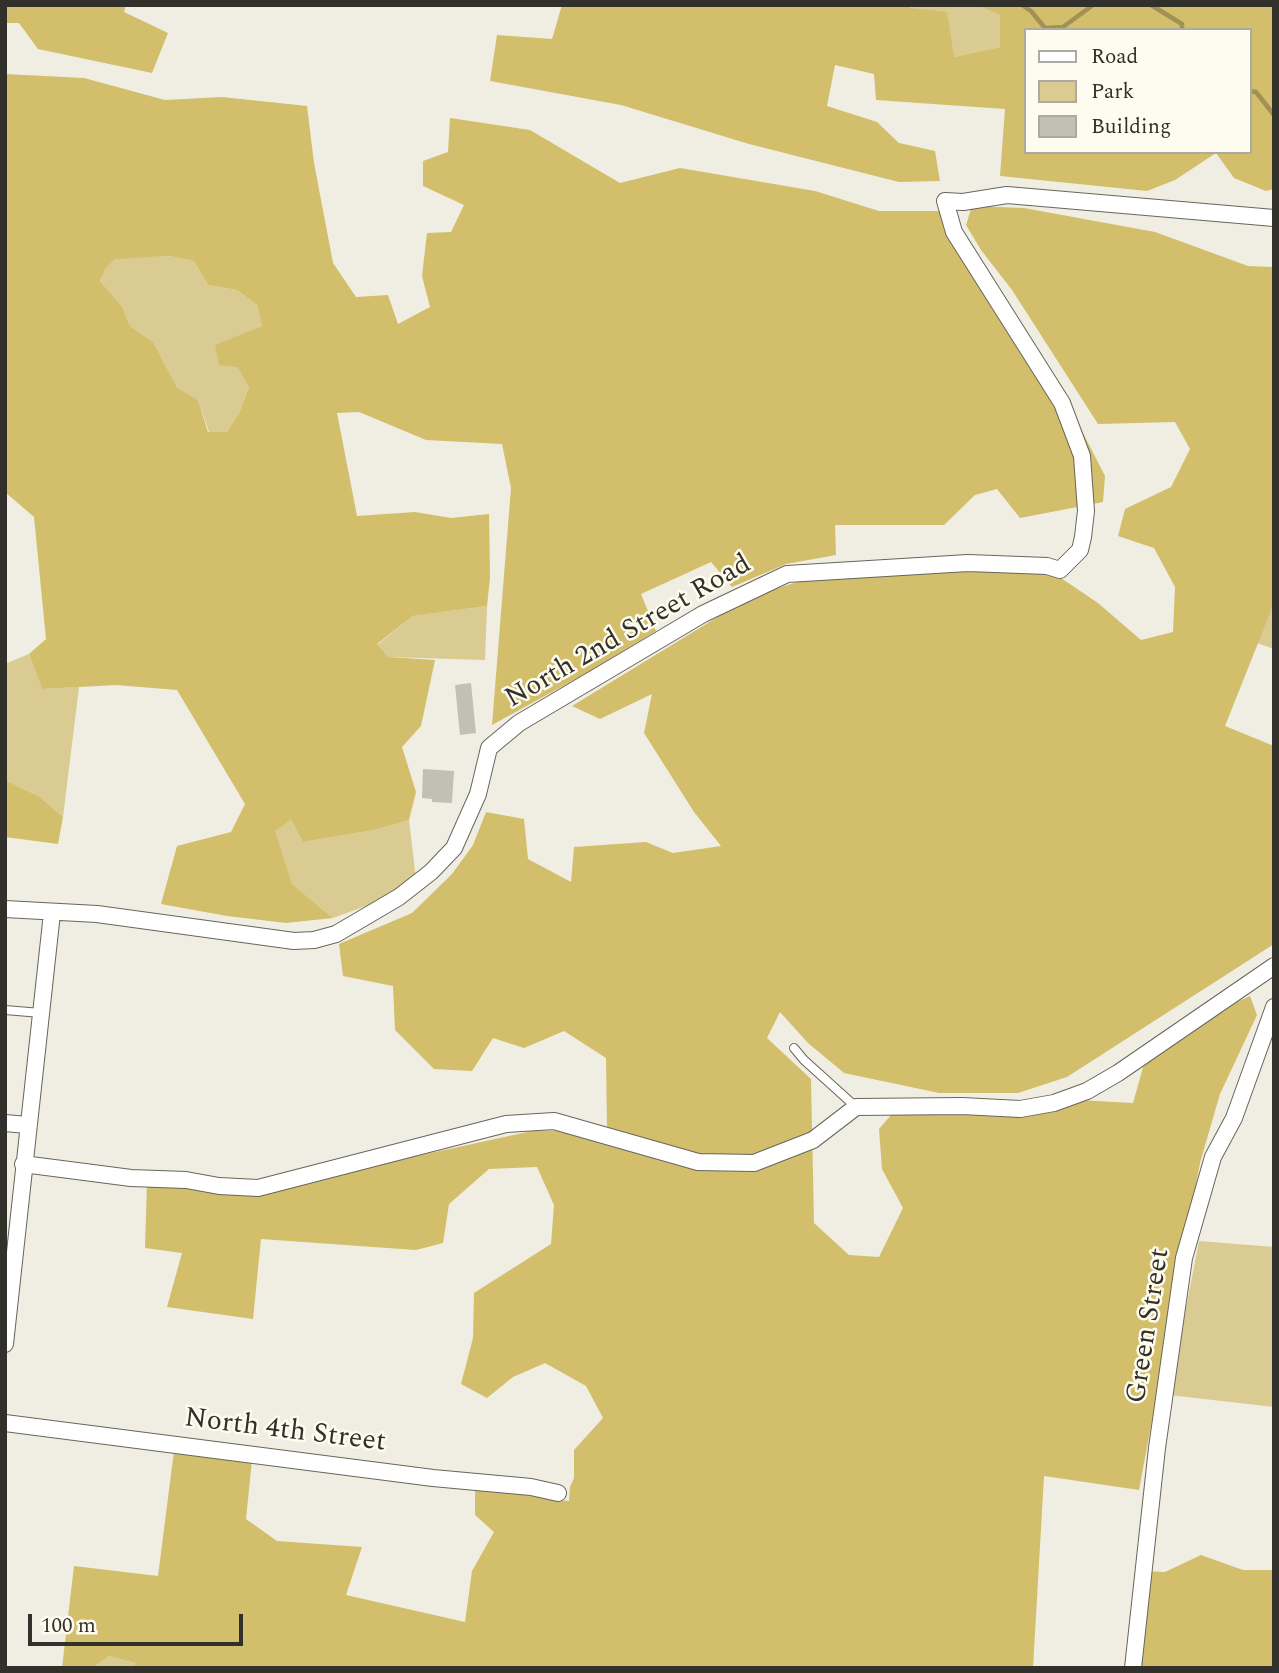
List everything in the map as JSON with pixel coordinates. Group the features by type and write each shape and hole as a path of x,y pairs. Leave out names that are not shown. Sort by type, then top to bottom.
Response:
{"street":[{"name":"North 2nd Street Road","path":"5,909 97,914 294,941 314,940 335,934 400,897 431,872 454,848 478,794 489,748 519,723 704,614 787,574 968,563 1047,566 1060,570 1080,550 1083,537 1086,511 1082,456 1062,403 954,232 945,201 963,202 1007,195 1274,218"},
{"path":"5,1343 52,913"},
{"path":"23,1164 131,1178 186,1180 219,1186 258,1188 506,1124 554,1121 698,1162 754,1163 813,1140 856,1107 962,1106 1020,1109 1054,1103 1087,1091 1118,1073 1274,965"},
{"name":"Green Street","path":"1133,1668 1157,1448 1185,1258 1213,1157 1234,1118 1274,1007"},
{"path":"5,1123 27,1125"},
{"name":"North 4th Street","path":"5,1423 433,1478 531,1487 558,1493"}],"lane":[{"path":"5,1010 41,1013"},
{"path":"794,1048 803,1060 856,1107"}],"green space":[{"path":"909,5 976,5 1001,15 1000,47 954,57"},
{"path":"169,256 194,261 208,285 237,290 257,305 262,326 215,346 237,367 249,387 239,413 227,432 209,432 198,400 177,389 153,342 130,326 122,306 100,281 115,258"},
{"path":"1274,603 1274,649 1257,643"},
{"path":"487,606 485,660 388,657 377,645 413,616"},
{"path":"29,654 42,689 79,687 63,817 40,797 5,780 5,664"},
{"path":"291,820 303,842 374,830 409,820 416,879 374,903 333,918 292,884 274,831"},
{"path":"1199,1241 1274,1247 1274,1407 1169,1395"},
{"path":"109,1656 135,1663 134,1668 92,1668"}],"shaded area":[{"path":"5,5 126,5 124,12 168,33 152,73 38,49 19,23 5,23"},
{"path":"562,5 909,5 911,8 947,12 954,57 1000,47 1000,15 976,5 1274,5 1274,189 1266,191 1234,178 1217,154 1251,154 1251,28 1024,28 1024,154 1214,154 1175,180 1147,191 1000,176 1005,109 876,100 874,74 835,65 827,106 877,122 899,143 935,151 940,181 899,182 749,144 621,105 490,81 497,35 552,39"},
{"path":"5,74 84,78 165,100 222,97 307,106 314,163 333,263 356,297 388,295 398,324 430,307 422,276 427,233 451,232 464,205 423,186 423,161 448,152 450,118 530,130 620,183 680,168 815,191 879,211 941,211 1081,429 1105,476 1103,502 1020,518 997,489 975,495 944,525 835,525 836,555 786,564 732,587 711,562 641,594 656,631 492,725 511,488 502,444 426,440 359,412 337,413 357,516 415,512 451,518 489,514 490,578 487,606 413,616 377,644 388,657 435,660 421,726 402,747 416,792 409,820 374,830 303,842 291,820 275,831 292,884 333,918 286,923 161,904 177,846 231,832 245,804 177,690 116,685 42,689 29,654 46,639 34,517 5,492","holes":["169,256 194,261 208,285 237,290 257,305 262,326 215,345 219,365 237,367 249,387 239,413 227,432 208,432 198,400 177,388 153,342 130,326 122,306 100,281 106,268 115,259"]},
{"path":"972,206 1024,208 1155,232 1248,266 1274,267 1274,603 1225,726 1274,746 1274,944 1067,1077 1018,1093 939,1093 844,1073 808,1043 780,1012 767,1038 811,1079 814,1223 849,1255 879,1257 903,1208 882,1169 879,1129 897,1108 1078,1100 1133,1103 1144,1064 1172,1032 1250,996 1257,1015 1220,1094 1200,1163 1139,1490 1044,1476 1033,1668 134,1668 135,1663 109,1656 92,1668 62,1668 74,1566 158,1576 174,1451 252,1460 246,1519 277,1541 362,1547 346,1595 465,1622 472,1571 494,1532 475,1515 475,1488 569,1501 574,1478 574,1450 603,1418 586,1386 545,1363 513,1377 487,1398 461,1384 473,1338 474,1293 551,1244 554,1205 537,1167 489,1169 449,1204 443,1243 416,1250 261,1239 253,1319 167,1307 182,1253 145,1248 147,1183 288,1184 532,1131 607,1130 606,1058 564,1031 524,1048 493,1038 472,1071 434,1069 395,1030 393,986 343,976 339,944 412,913 452,874 473,845 486,812 524,819 528,859 571,882 574,847 646,842 673,853 721,846 694,812 644,733 652,694 600,719 572,706 752,596 801,581 978,565 1058,576 1098,603 1141,640 1173,632 1175,587 1154,548 1118,536 1125,509 1171,487 1190,449 1175,422 1098,424 1012,290 981,250 966,225"},
{"path":"5,780 40,797 63,817 58,844 5,837"},
{"path":"1201,1555 1243,1570 1274,1570 1274,1668 1137,1668 1145,1571 1165,1572"}],"building":[{"path":"471,683 476,733 460,735 455,685"},
{"path":"423,769 454,771 452,803 432,802 432,799 422,798"}],"waterway":[{"path":"1022,5 1031,11 1045,28 1063,27 1093,5"},
{"path":"1151,5 1182,24 1182,28"},
{"path":"1251,91 1256,92 1274,115"}]}
